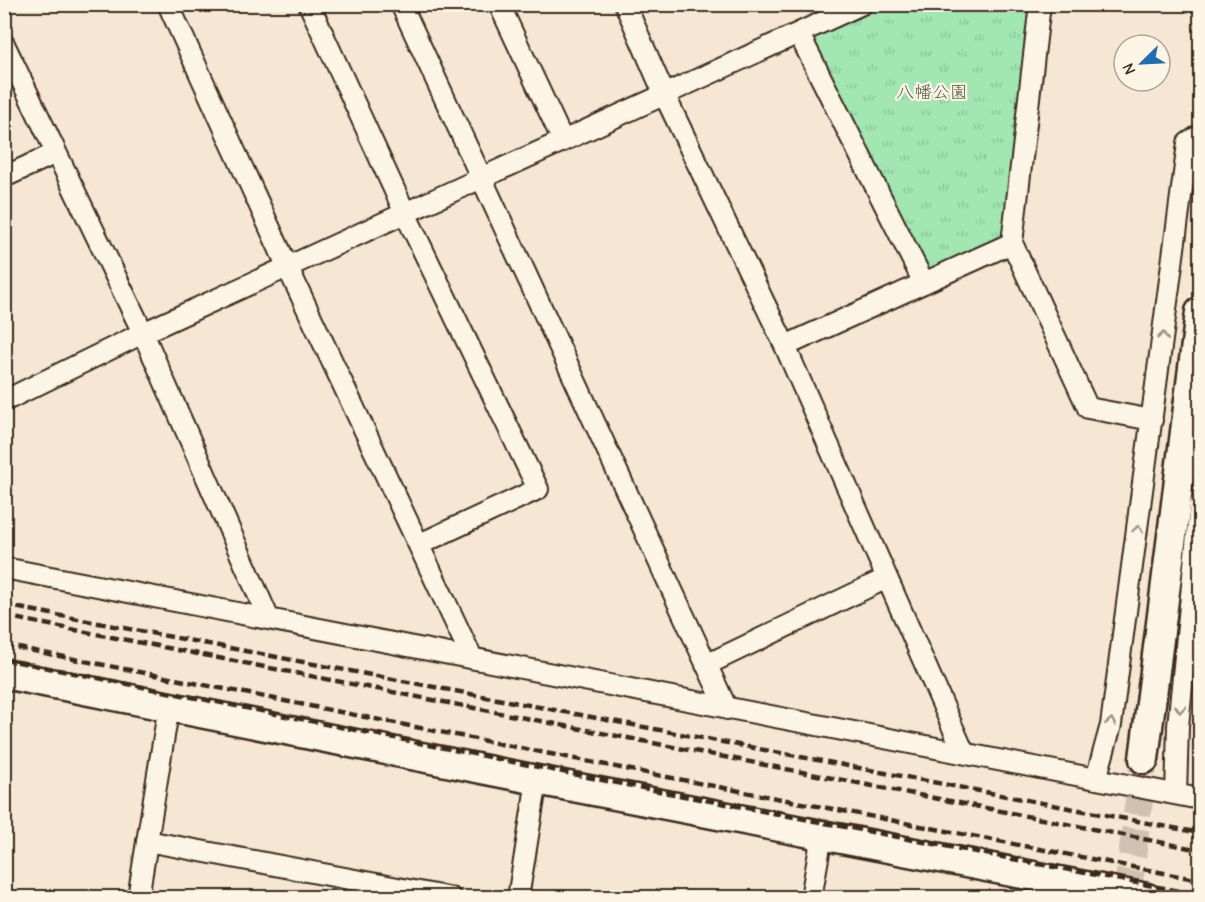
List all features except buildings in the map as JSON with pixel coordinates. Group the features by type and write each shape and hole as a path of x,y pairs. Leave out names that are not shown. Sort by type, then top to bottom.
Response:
{"street":[{"path":"168,4 288,268 472,658"},
{"path":"309,4 405,213 538,489 420,544"},
{"path":"401,4 727,709"},
{"path":"499,4 563,141"},
{"path":"624,4 665,96 785,346 964,753"},
{"path":"4,401 143,333 862,4"},
{"path":"1040,4 1012,243 1088,408 1152,420"},
{"path":"799,34 924,283"},
{"path":"4,44 143,333 268,617"},
{"path":"1096,778 1111,725 1188,143 1200,135"},
{"path":"4,177 56,153"},
{"path":"785,346 1012,243"},
{"path":"1144,759 1200,312"},
{"path":"1176,794 1178,726 1200,505"},
{"path":"4,568 268,617 727,709 1200,799"},
{"path":"706,665 888,578"},
{"path":"4,674 822,835 1094,892 1147,897"},
{"path":"138,897 169,705"},
{"path":"518,897 537,780"},
{"path":"811,897 822,835"},
{"path":"147,841 451,897"}],"green space":[{"name":"八幡公園","path":"878,5 1031,5 1005,238 926,274 807,37"}],"tunnel":[{"path":"1127,898 1144,759"}],"railway":[{"path":"4,605 1200,833"},
{"path":"4,616 1200,850"},
{"path":"4,645 1200,880"},
{"path":"4,659 627,785 1200,895"}]}
